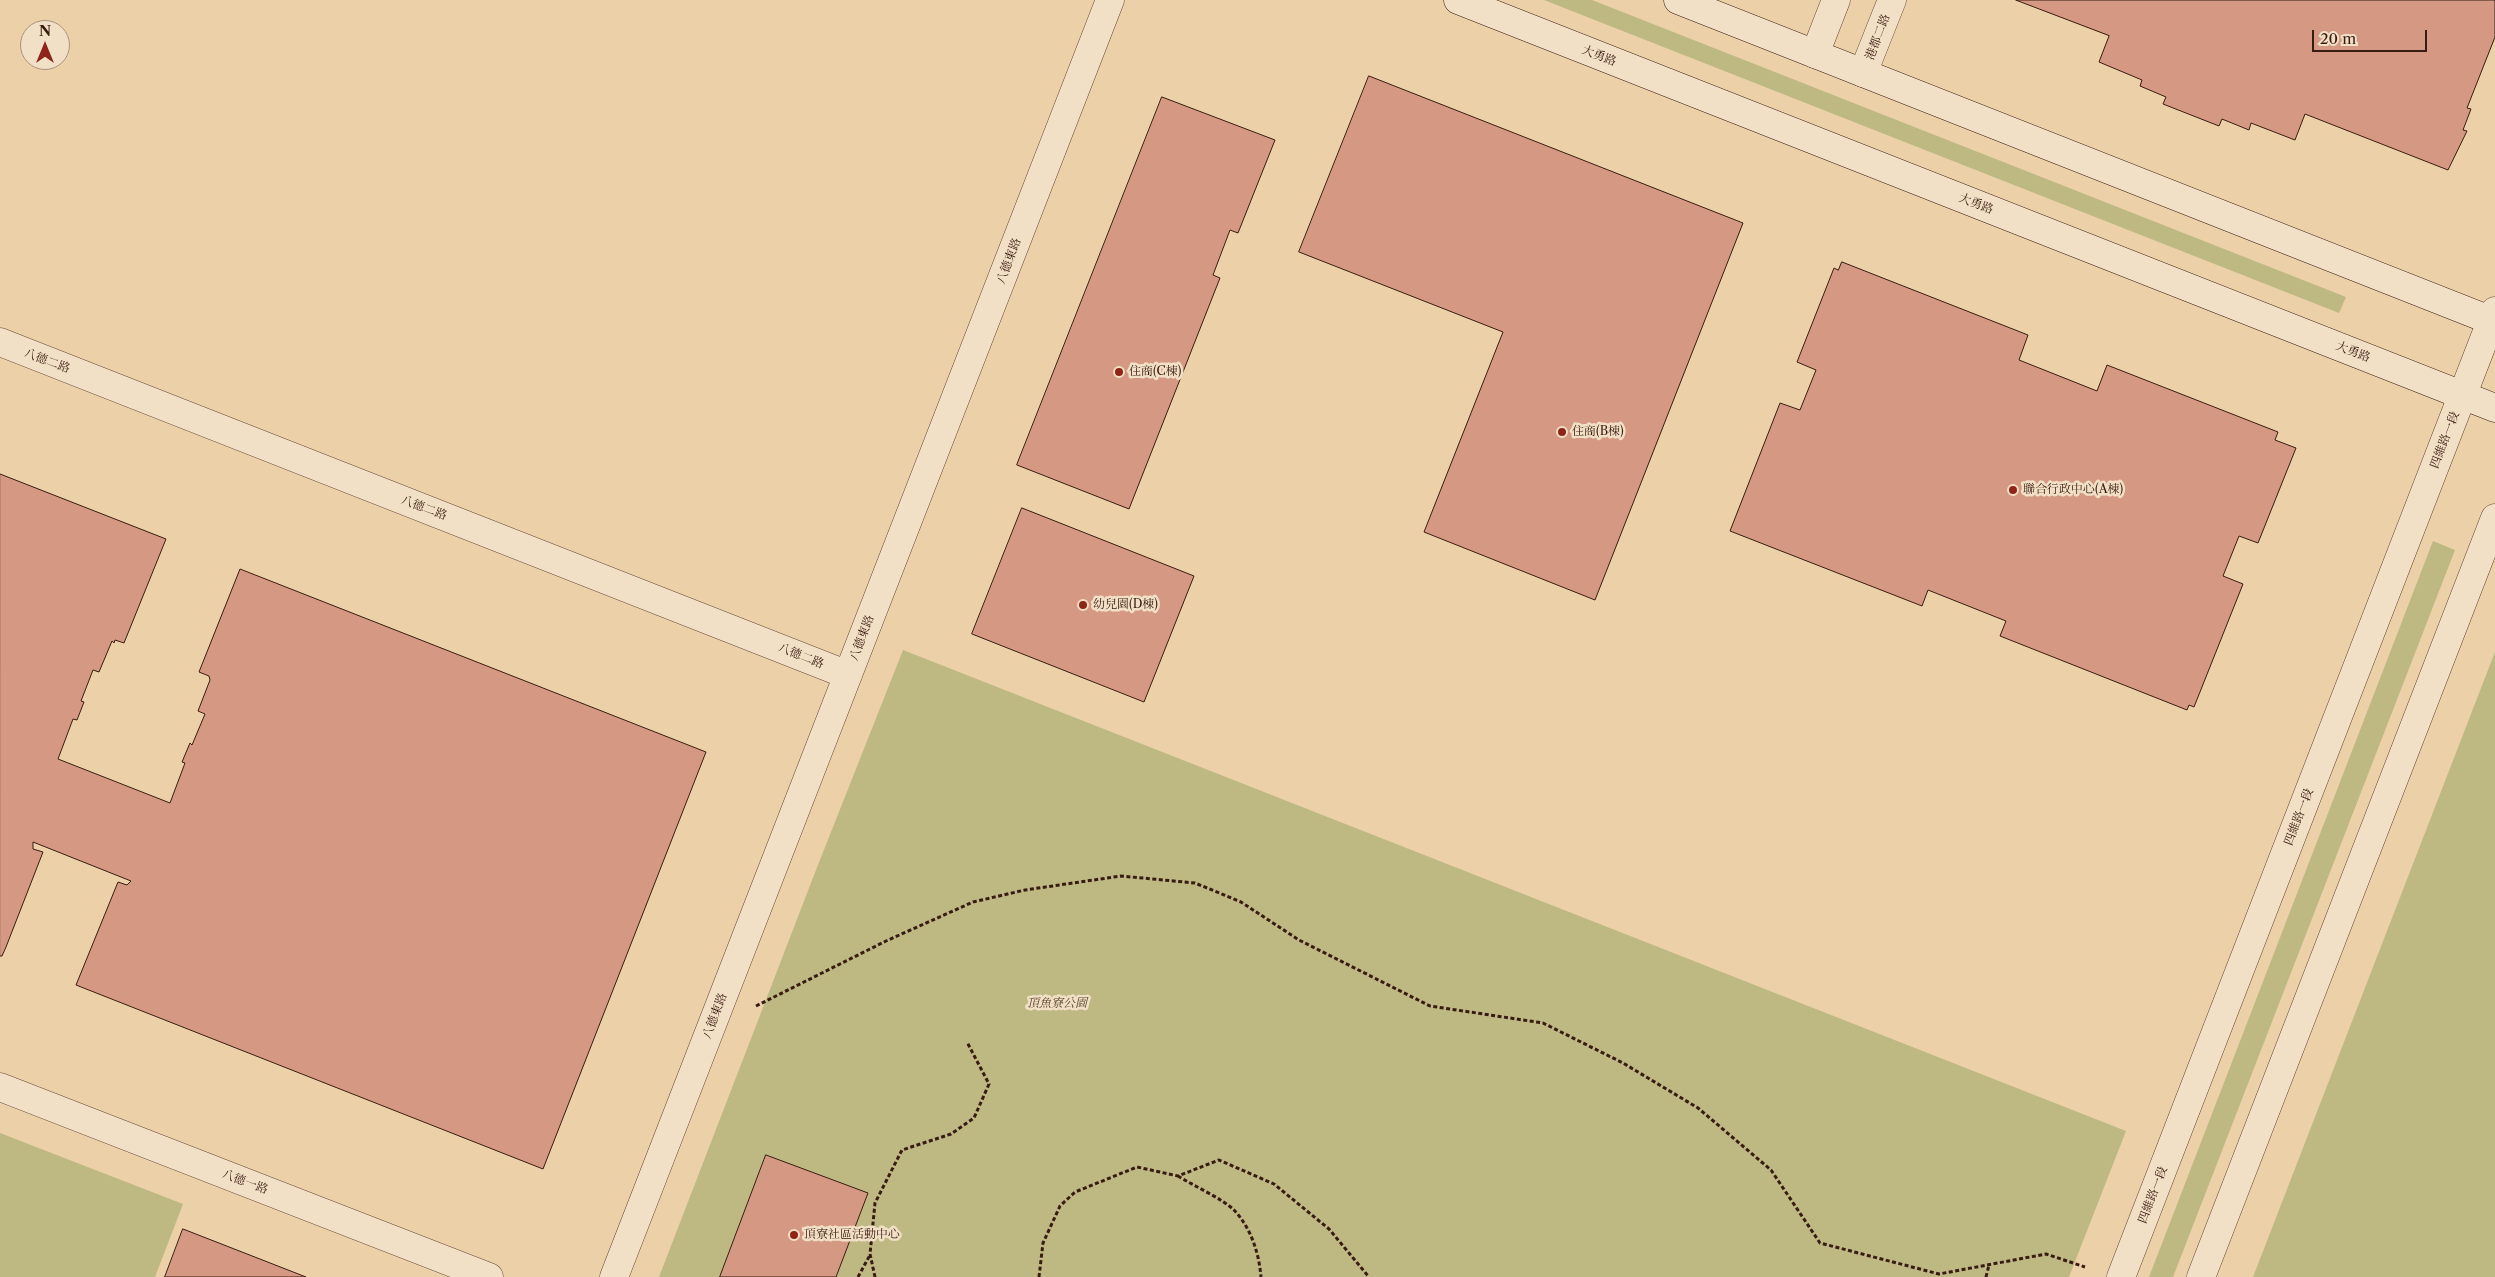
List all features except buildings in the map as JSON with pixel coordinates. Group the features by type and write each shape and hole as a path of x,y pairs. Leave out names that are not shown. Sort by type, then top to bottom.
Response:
{"street":[{"name":"八德東路","path":"614,1277 1110,0"},
{"name":"大勇路","path":"1458,0 2495,408"},
{"path":"1678,0 2494,318"},
{"path":"1815,54 1836,0"},
{"name":"港都二路","path":"1864,73 1892,0"},
{"name":"四維路一段","path":"2121,1277 2494,318"},
{"name":"八德二路","path":"0,342 848,675"},
{"path":"2201,1277 2495,518"},
{"name":"八德一路","path":"0,1087 489,1277"}],"path":[{"path":"754,1008 886,941 973,902 1025,890 1121,876 1195,883 1241,902 1300,940 1430,1006 1543,1023 1623,1063 1698,1108 1771,1170 1820,1243 1939,1274 2046,1254 2085,1267"},
{"path":"875,1277 870,1254 875,1203 902,1150 951,1134 974,1118 989,1084 967,1042"},
{"path":"1178,1176 1219,1160 1274,1184 1328,1229 1369,1277"},
{"path":"1040,1277 1043,1243 1060,1206 1075,1192 1137,1167 1178,1176 1233,1209 1247,1228 1259,1258 1260,1277"},
{"path":"858,1277 870,1254"},
{"path":"1986,1277 1990,1265"}],"green space":[{"path":"1544,0 1592,0 2346,297 2339,313"},
{"path":"2433,541 2455,550 2173,1277 2149,1277"},
{"name":"頂魚寮公園","path":"903,650 2126,1131 2069,1277 659,1277"},
{"path":"2495,652 2495,1277 2253,1277"},
{"path":"0,1133 183,1204 155,1277 0,1277"}],"place":[{"name":"住商(C棟)","path":"1119,372"},
{"name":"住商(B棟)","path":"1562,432"},
{"name":"聯合行政中心(A棟)","path":"2013,490"},
{"name":"幼兒園(D棟)","path":"1083,605"},
{"name":"頂寮社區活動中心","path":"794,1235"}]}
